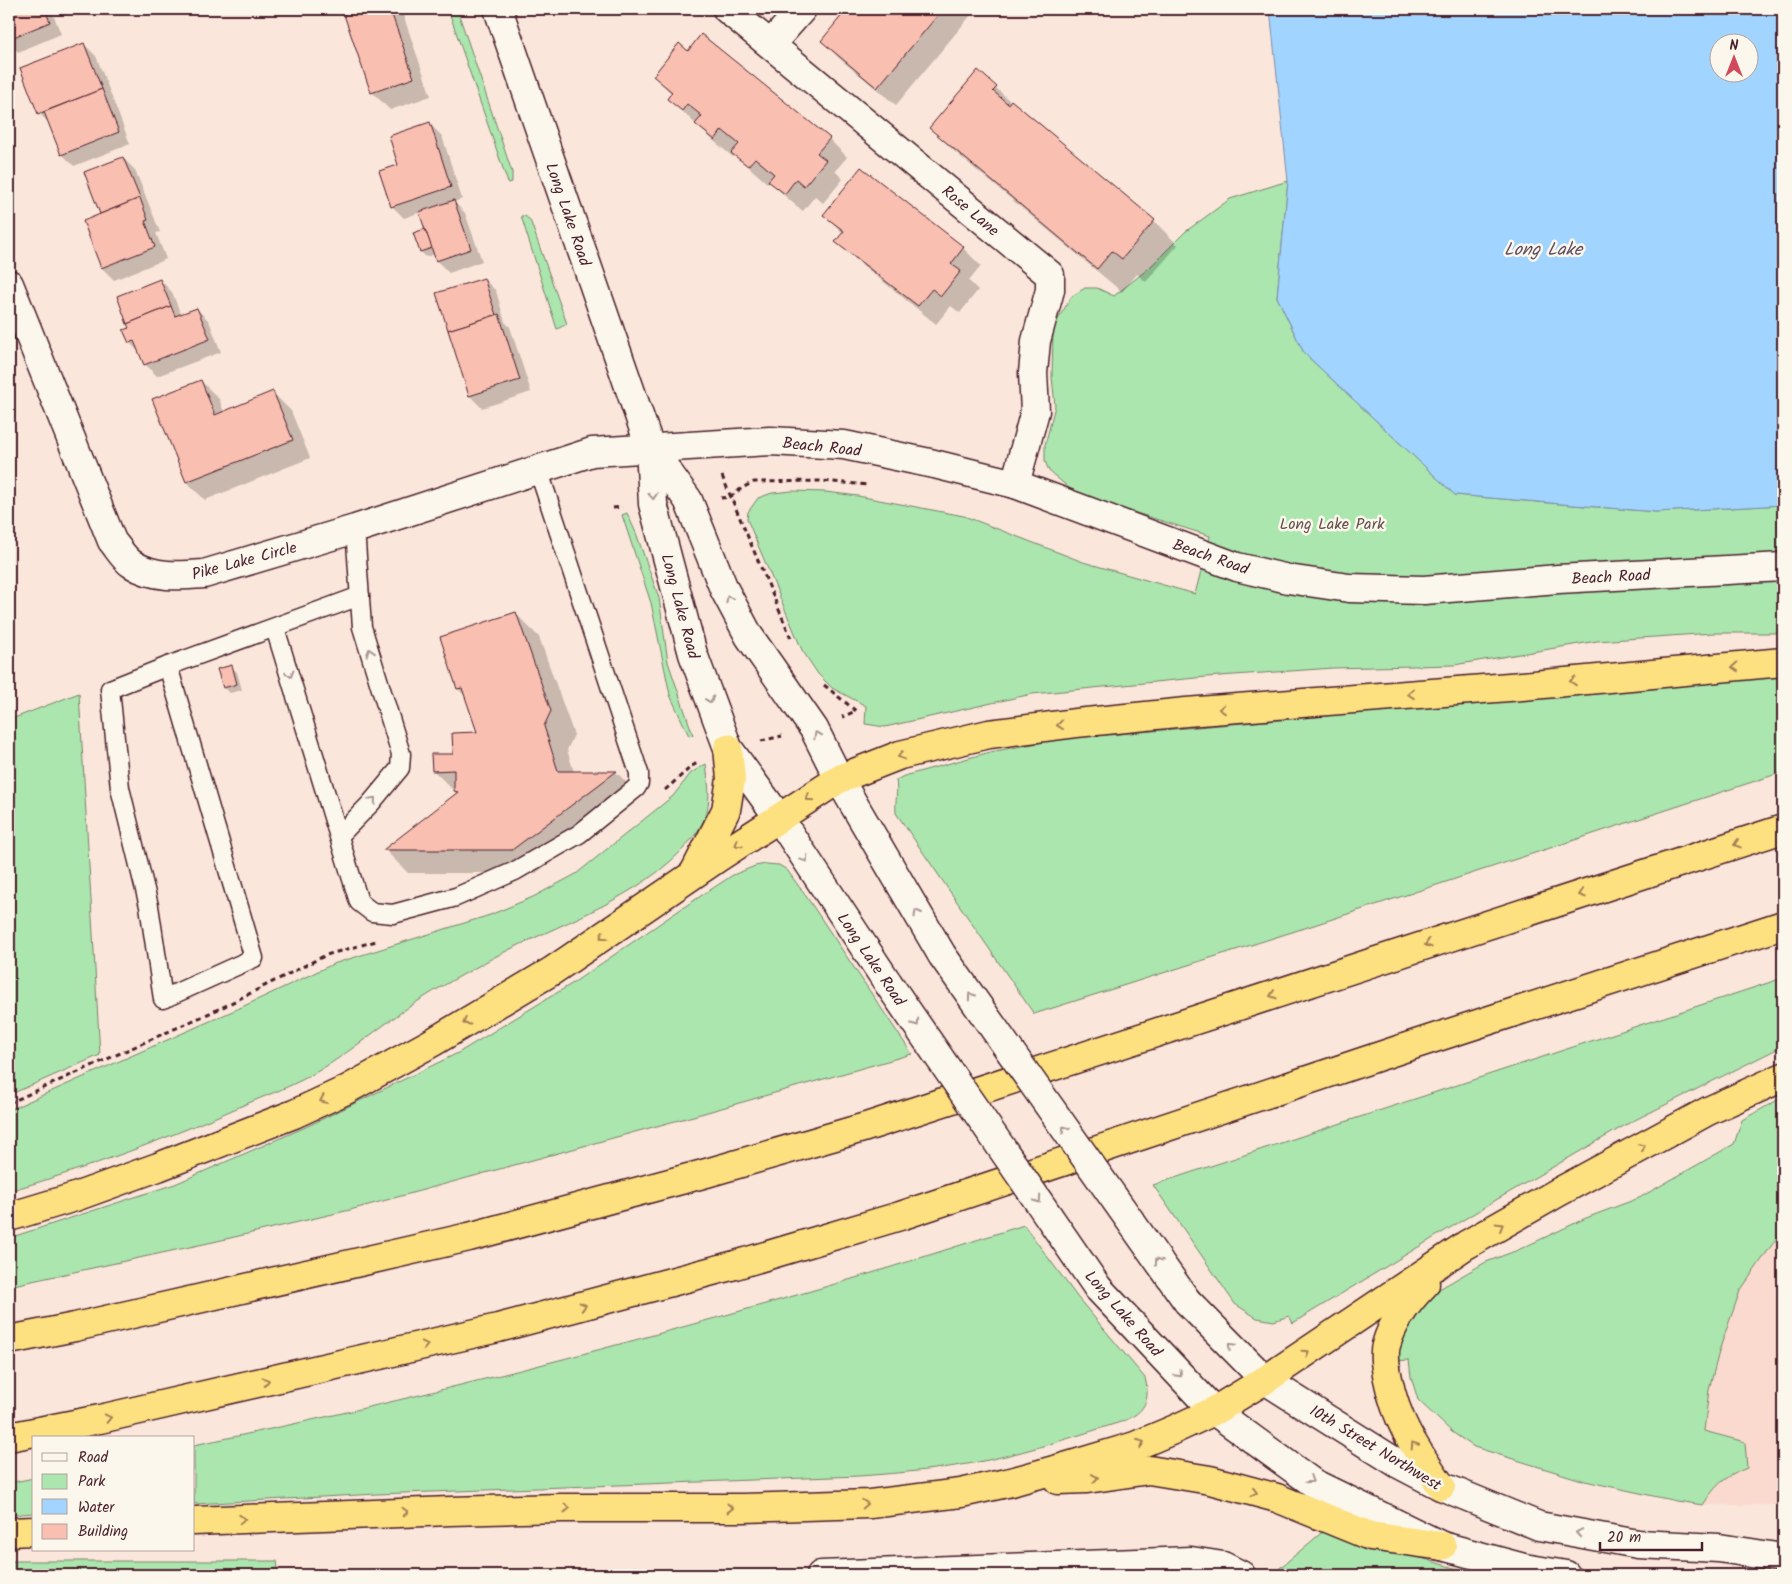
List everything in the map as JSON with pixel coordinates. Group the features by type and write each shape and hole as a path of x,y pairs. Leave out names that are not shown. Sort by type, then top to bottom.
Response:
{"highway":[{"path":"9,1217 75,1197 158,1167 294,1114 346,1090 433,1042 552,971 692,875 839,779 900,755 940,744 989,734 1066,724 1186,712 1522,686 1783,662"},
{"path":"692,875 726,810 731,779 728,748"},
{"path":"9,1340 75,1327 469,1237 704,1174 866,1127 1783,829"},
{"path":"9,1437 100,1420 489,1330 744,1262 900,1216 1416,1044 1783,925"},
{"path":"195,1522 460,1510 743,1508 870,1504 961,1493 1011,1482 1135,1446 1214,1411 1265,1380 1466,1245 1708,1111 1783,1077"},
{"path":"1440,1486 1396,1413 1386,1366 1386,1346 1394,1323 1412,1297 1466,1245"},
{"path":"1011,1482 1086,1479 1149,1470 1210,1480 1278,1498 1370,1536 1442,1546"},
{"path":"9,1532 32,1531"}],"street":[{"name":"Long Lake Road","path":"498,9 650,447 653,504 693,654 728,748 778,818 888,983 1098,1288 1214,1411"},
{"name":"Rose Lane","path":"727,9 1050,275 1050,290 1036,341 1033,373 1035,411 1015,484"},
{"path":"771,44 802,9"},
{"name":"Pike Lake Circle","path":"9,284 112,540 131,563 154,574 179,576 204,574 355,529 592,452 650,447"},
{"name":"Beach Road","path":"650,447 770,441 844,446 934,464 1015,484 1237,567 1288,579 1348,588 1424,590 1558,579 1783,567"},
{"name":"Long Lake Road","path":"650,447 688,500 724,589 749,636 814,729 839,779 942,955 1187,1301 1265,1380"},
{"name":"10th Street Northwest","path":"1265,1380 1397,1463 1440,1486 1540,1526 1638,1544 1719,1548 1783,1558"},
{"path":"1214,1411 1313,1483 1442,1546 1524,1568 1566,1575"},
{"path":"821,1575 1192,1561 1223,1566 1240,1575"}],"lane":[{"path":"275,628 359,902 372,912 393,914 456,897 515,871 579,834 636,788 639,783 639,773 538,469"},
{"path":"339,836 371,803 400,768 401,754 362,627 355,529"},
{"path":"168,666 254,958 163,999 149,906 120,788 110,689 168,666 360,596"}],"shaded area":[{"path":"1783,1229 1783,1505 1703,1505 1721,1481 1730,1476 1745,1442 1704,1431 1709,1390 1720,1348 1740,1291"}],"green space":[{"path":"448,9 457,9 512,172 512,182 508,183"},
{"name":"Long Lake Park","path":"1288,181 1277,297 1304,353 1455,495 1656,512 1783,505 1783,633 1713,633 1597,641 1454,665 1333,668 1206,677 1032,694 885,727 865,724 866,706 832,688 818,674 802,650 747,519 748,512 758,498 772,493 792,491 826,492 858,496 964,516 1083,562 1195,594 1210,536 1076,494 1049,471 1045,461 1045,445 1055,406 1052,377 1053,329 1072,296 1085,288 1097,288 1114,296 1148,269 1185,232 1230,199"},
{"path":"521,216 525,216 530,220 567,324 557,329"},
{"path":"627,513 659,598 668,662 693,735 689,736 670,695 651,603 622,515"},
{"path":"1783,676 1783,772 1034,1014 896,813 896,780 904,776 990,752 1060,739"},
{"path":"79,693 100,1055 9,1095 9,720"},
{"path":"706,764 708,804 698,830 671,861 623,895 514,947 443,986 424,997 331,1063 295,1083 129,1152 9,1191 9,1110 244,1006 333,964 490,915 533,897 576,874 673,796 691,773"},
{"path":"766,864 779,865 787,870 912,1054 350,1210 9,1286 9,1238 175,1184 308,1126 458,1053 573,983 733,875 755,866"},
{"path":"1783,978 1783,1046 1629,1123 1496,1200 1293,1323 1289,1316 1274,1321 1257,1318 1235,1304 1153,1185"},
{"path":"1783,1097 1783,1229 1740,1291 1720,1348 1709,1390 1704,1431 1745,1442 1747,1468 1722,1482 1703,1505 1585,1481 1474,1447 1452,1432 1418,1400 1411,1377 1409,1360 1393,1361 1414,1313 1434,1292 1486,1262 1518,1250 1586,1218 1639,1198 1734,1144 1742,1120"},
{"path":"1024,1225 1078,1298 1145,1378 1147,1393 1141,1410 1124,1421 1005,1456 956,1466 891,1474 377,1494 195,1504 195,1445 357,1410 520,1370 681,1327 910,1261"},
{"path":"32,1478 32,1513 9,1515 9,1483"},
{"path":"1326,1529 1477,1575 1277,1575 1275,1572"},
{"path":"9,1561 277,1561 278,1568 243,1575 9,1575"}],"water":[{"name":"Long Lake","path":"1270,9 1783,9 1783,505 1656,512 1455,495 1304,353 1277,297 1288,181"}],"building":[{"path":"9,9 45,9 50,22 9,39"},
{"path":"342,9 390,9 414,78 371,93"},
{"path":"847,9 943,9 877,88 821,41"},
{"path":"701,34 830,138 817,153 826,160 804,186 796,179 785,194 768,181 774,174 755,158 748,166 731,153 739,144 722,130 715,140 695,124 702,116 687,104 682,111 667,99 672,92 653,76 679,43 688,51"},
{"path":"84,43 102,89 38,114 20,68"},
{"path":"978,70 997,87 993,91 1008,104 1011,100 1155,220 1122,259 1112,251 1097,269 929,128"},
{"path":"102,89 119,132 61,155 44,112"},
{"path":"430,122 451,187 391,207 379,171 398,165 389,136"},
{"path":"123,157 140,198 100,214 84,172"},
{"path":"861,167 964,247 951,264 961,271 941,296 932,289 918,306 835,242 844,231 823,215"},
{"path":"140,198 148,220 145,221 155,247 101,268 83,221"},
{"path":"454,200 471,249 436,261 419,212"},
{"path":"425,229 432,248 420,252 413,233"},
{"path":"484,278 496,315 448,330 436,293"},
{"path":"160,279 171,306 127,324 117,296"},
{"path":"171,306 175,316 197,308 210,339 144,365 134,341 129,343 123,330 129,328 127,324"},
{"path":"499,314 520,380 469,396 448,330"},
{"path":"201,380 215,415 273,391 293,440 186,482 152,399"},
{"path":"516,612 551,711 544,726 558,771 617,771 512,850 383,850 458,792 454,791 454,770 432,771 431,754 453,754 452,733 477,732 462,688 457,689 440,637"},
{"path":"232,665 237,684 223,688 217,669"}]}
